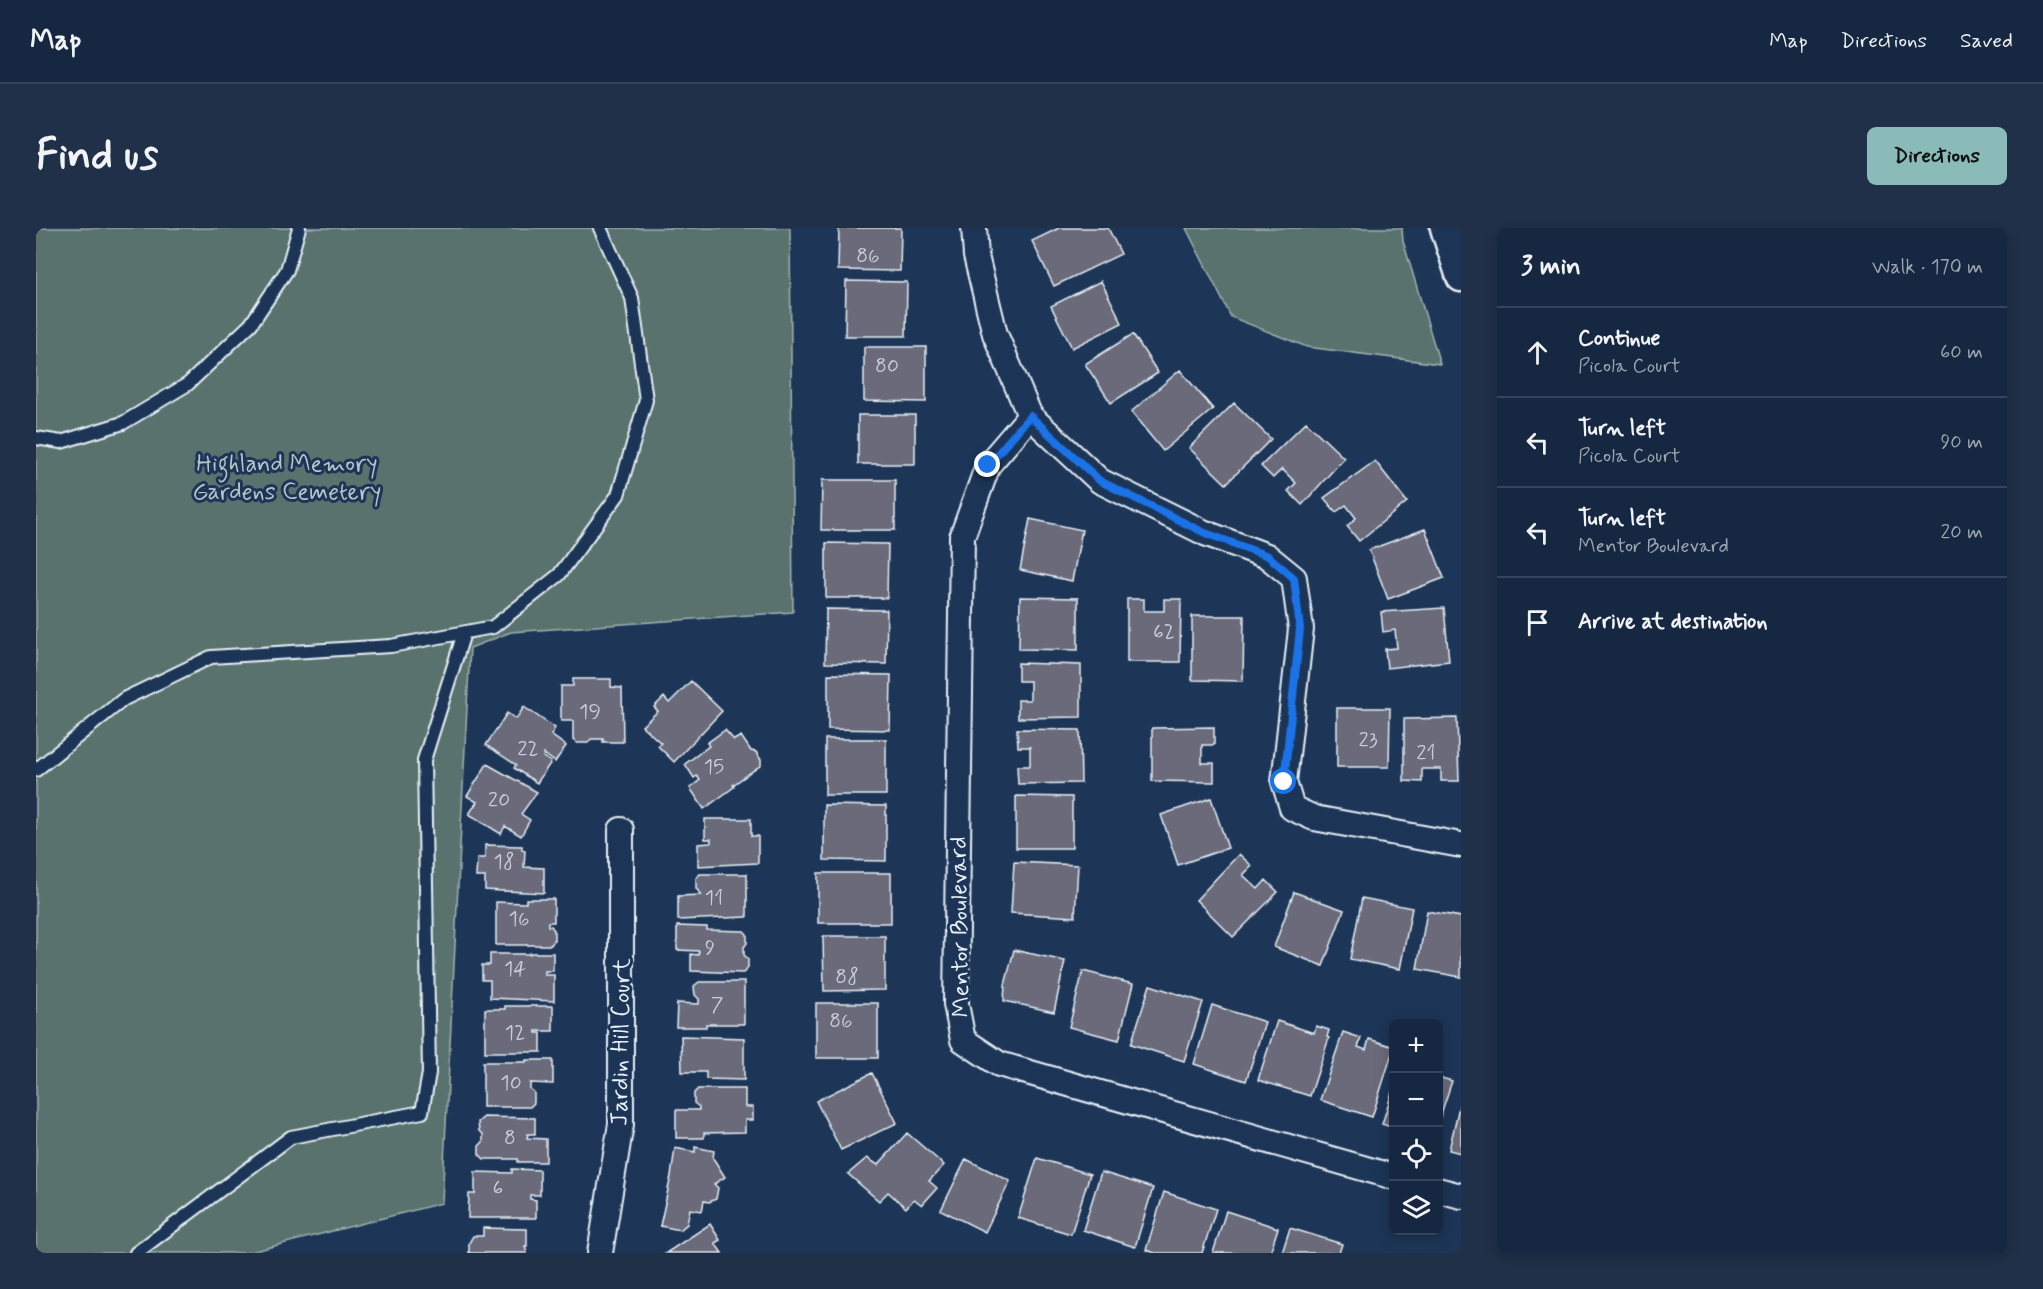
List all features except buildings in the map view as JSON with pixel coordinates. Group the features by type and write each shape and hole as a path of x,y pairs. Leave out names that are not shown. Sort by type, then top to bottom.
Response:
{"street":[{"path":"974,228 976,256 994,334 1030,416 1100,481 1205,533 1268,556 1294,578 1300,629 1284,782 1292,808 1314,818 1461,845"},
{"path":"1445,228 1461,277"},
{"name":"Mentor Boulevard","path":"1030,416 988,465 962,537 956,1004 963,1040 999,1064 1389,1176"},
{"name":"Jardin Hill Court","path":"600,1253 621,1124 621,830"},
{"path":"1443,1191 1461,1196"}],"lane":[{"path":"36,438 61,442 123,423 188,384 251,324 287,270 299,228"},
{"path":"36,770 124,699 211,657 392,646 494,627 559,575 618,495 646,400 632,298 600,228"},
{"path":"136,1253 291,1137 422,1112 429,1072 424,760 464,633"}],"green space":[{"name":"Highland Memory Gardens Cemetery","path":"36,228 790,228 793,612 511,632 470,648 442,1203 247,1253 36,1253"},
{"path":"1186,228 1402,228 1403,241 1440,364 1307,347 1231,317"}],"route":[{"path":"988,465 1030,416 1100,481 1205,533 1268,556 1294,578 1300,629 1284,782"}]}
